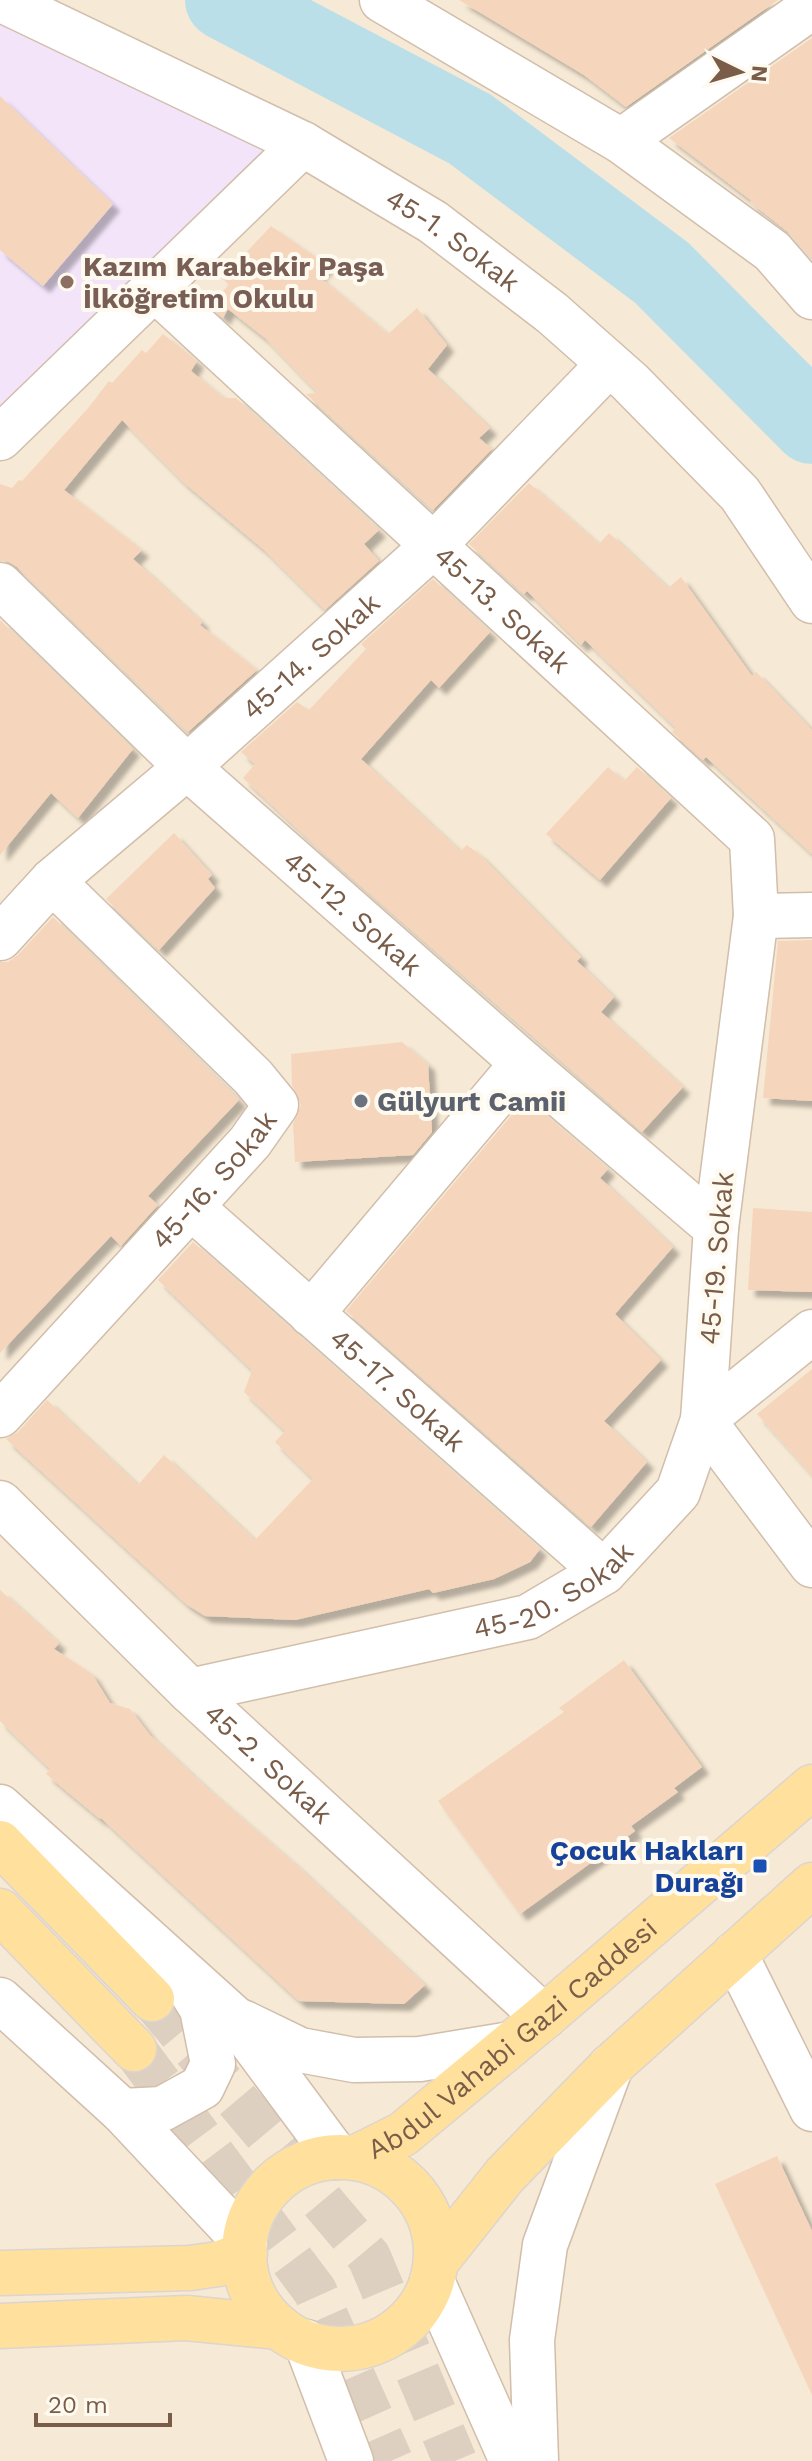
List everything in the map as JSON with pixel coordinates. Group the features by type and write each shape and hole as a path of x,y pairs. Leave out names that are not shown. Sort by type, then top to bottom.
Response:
{"main road":[{"name":"Abdul Vahabi Gazi Caddesi","path":"346,2158 403,2134 812,1787"},
{"path":"0,1843 164,1983"},
{"path":"0,2326 186,2318 293,2334 341,2349 376,2342 406,2322 422,2303 434,2272 505,2175 611,2066 812,1885"},
{"path":"0,1911 134,2049"},
{"path":"293,2334 255,2297 248,2277 245,2248 257,2207 280,2179 312,2161 346,2158 388,2170 415,2194 432,2226 434,2272"},
{"path":"0,2273 190,2268 218,2264 245,2248"}],"street":[{"name":"45-1. Sokak","path":"2,0 303,144 433,222 552,313 609,364 740,494 812,601"},
{"path":"382,0 621,141 772,251 812,297"},
{"path":"621,141 812,7"},
{"path":"0,438 303,144"},
{"name":"45-13. Sokak","path":"154,288 752,839 756,916"},
{"name":"45-14. Sokak","path":"0,938 52,881 187,767 433,546 609,364"},
{"name":"45-12. Sokak","path":"0,585 187,767 523,1063 716,1228"},
{"name":"45-16. Sokak","path":"0,1415 250,1142 276,1105 253,1077 52,881"},
{"path":"756,916 812,915"},
{"name":"45-19. Sokak","path":"703,1420 716,1228 756,916"},
{"path":"311,1314 523,1063"},
{"name":"45-17. Sokak","path":"191,1207 604,1572"},
{"path":"812,1332 703,1420 812,1565"},
{"name":"45-20. Sokak","path":"190,1691 528,1617 604,1572 678,1492 703,1420"},
{"name":"45-2. Sokak","path":"0,1503 190,1691 544,2017"},
{"path":"0,1807 164,1983 202,2009 213,2064 202,2087 162,2109 122,2111"},
{"path":"735,1954 812,2109"},
{"path":"164,1983 300,2050 354,2060 420,2059 511,2044"},
{"path":"0,2000 122,2111 245,2248"},
{"path":"234,2018 346,2158"},
{"path":"536,2461 532,2340 545,2245 611,2066"},
{"path":"434,2272 512,2461"},
{"path":"293,2334 351,2461"}],"shaded area":[{"path":"0,0 812,0 812,2461 0,2461"},
{"name":"Kazım Karabekir Paşa İlköğretim Okulu","path":"0,19 268,152 0,411"}],"building":[{"path":"459,0 778,0 626,107 584,75"},
{"path":"812,38 812,258 752,201 669,138"},
{"path":"0,96 113,204 43,286 0,250"},
{"path":"271,226 327,265 317,275 388,334 417,308 447,345 428,369 490,428 479,438 492,449 433,510 306,394 318,393 265,338 228,309 223,318 209,305 229,285 222,278"},
{"path":"163,334 197,361 191,371 224,398 236,398 379,530 364,544 379,561 325,610 263,549 183,482 122,420 64,490 142,550 133,559 202,622 200,625 257,670 188,732 17,567 0,561 0,484 12,488 19,480 22,481 109,381 112,383 142,350 146,353"},
{"path":"529,483 599,544 609,533 668,588 681,577 752,676 756,672 812,730 812,854 706,757 703,760 672,732 676,728 585,640 581,645 527,591 524,594 469,544"},
{"path":"433,579 490,632 439,688 431,680 361,759 460,851 467,845 480,855 581,957 577,961 614,997 601,1012 683,1087 642,1132 322,852 243,778 255,764 241,752 297,702 309,710 366,649 361,644"},
{"path":"0,620 133,749 78,818 51,793 0,855"},
{"path":"608,767 624,781 637,767 671,798 600,880 546,834"},
{"path":"174,833 212,875 208,879 215,888 159,950 106,899"},
{"path":"53,917 239,1100 148,1196 158,1205 121,1246 111,1236 0,1353 0,962 8,962 18,955"},
{"path":"812,940 812,1101 763,1098 778,941"},
{"name":"Gülyurt Camii","path":"402,1042 428,1064 432,1132 413,1155 295,1162 293,1124 301,1105 292,1085 291,1054"},
{"path":"526,1098 608,1169 600,1178 673,1247 615,1314 661,1360 604,1421 647,1462 591,1527 346,1311"},
{"path":"753,1208 812,1212 812,1292 748,1290"},
{"path":"193,1242 540,1549 530,1562 494,1579 433,1593 429,1589 295,1620 205,1616 186,1604 6,1439 18,1432 47,1400 138,1485 164,1455 255,1540 313,1479 275,1442 285,1431 244,1392 252,1370 158,1280"},
{"path":"812,1369 812,1475 757,1414"},
{"path":"0,1590 59,1643 54,1649 92,1674 110,1703 130,1709 150,1735 425,1985 404,2004 299,2001 101,1818 46,1774 50,1769 0,1721"},
{"path":"624,1660 702,1767 674,1788 678,1792 631,1826 635,1831 520,1914 438,1801 564,1712 559,1708"},
{"path":"777,2156 812,2231 812,2395 715,2184"}],"waterway":[{"path":"225,0 470,129 662,273 812,424"}],"tunnel":[{"path":"152,1999 369,2257 455,2461"},
{"path":"134,2049 315,2291 391,2461"}],"place":[{"name":"Kazım Karabekir Paşa İlköğretim Okulu","path":"67,282"},
{"name":"Gülyurt Camii","path":"361,1101"},
{"name":"Çocuk Hakları Durağı","path":"760,1866"}]}
